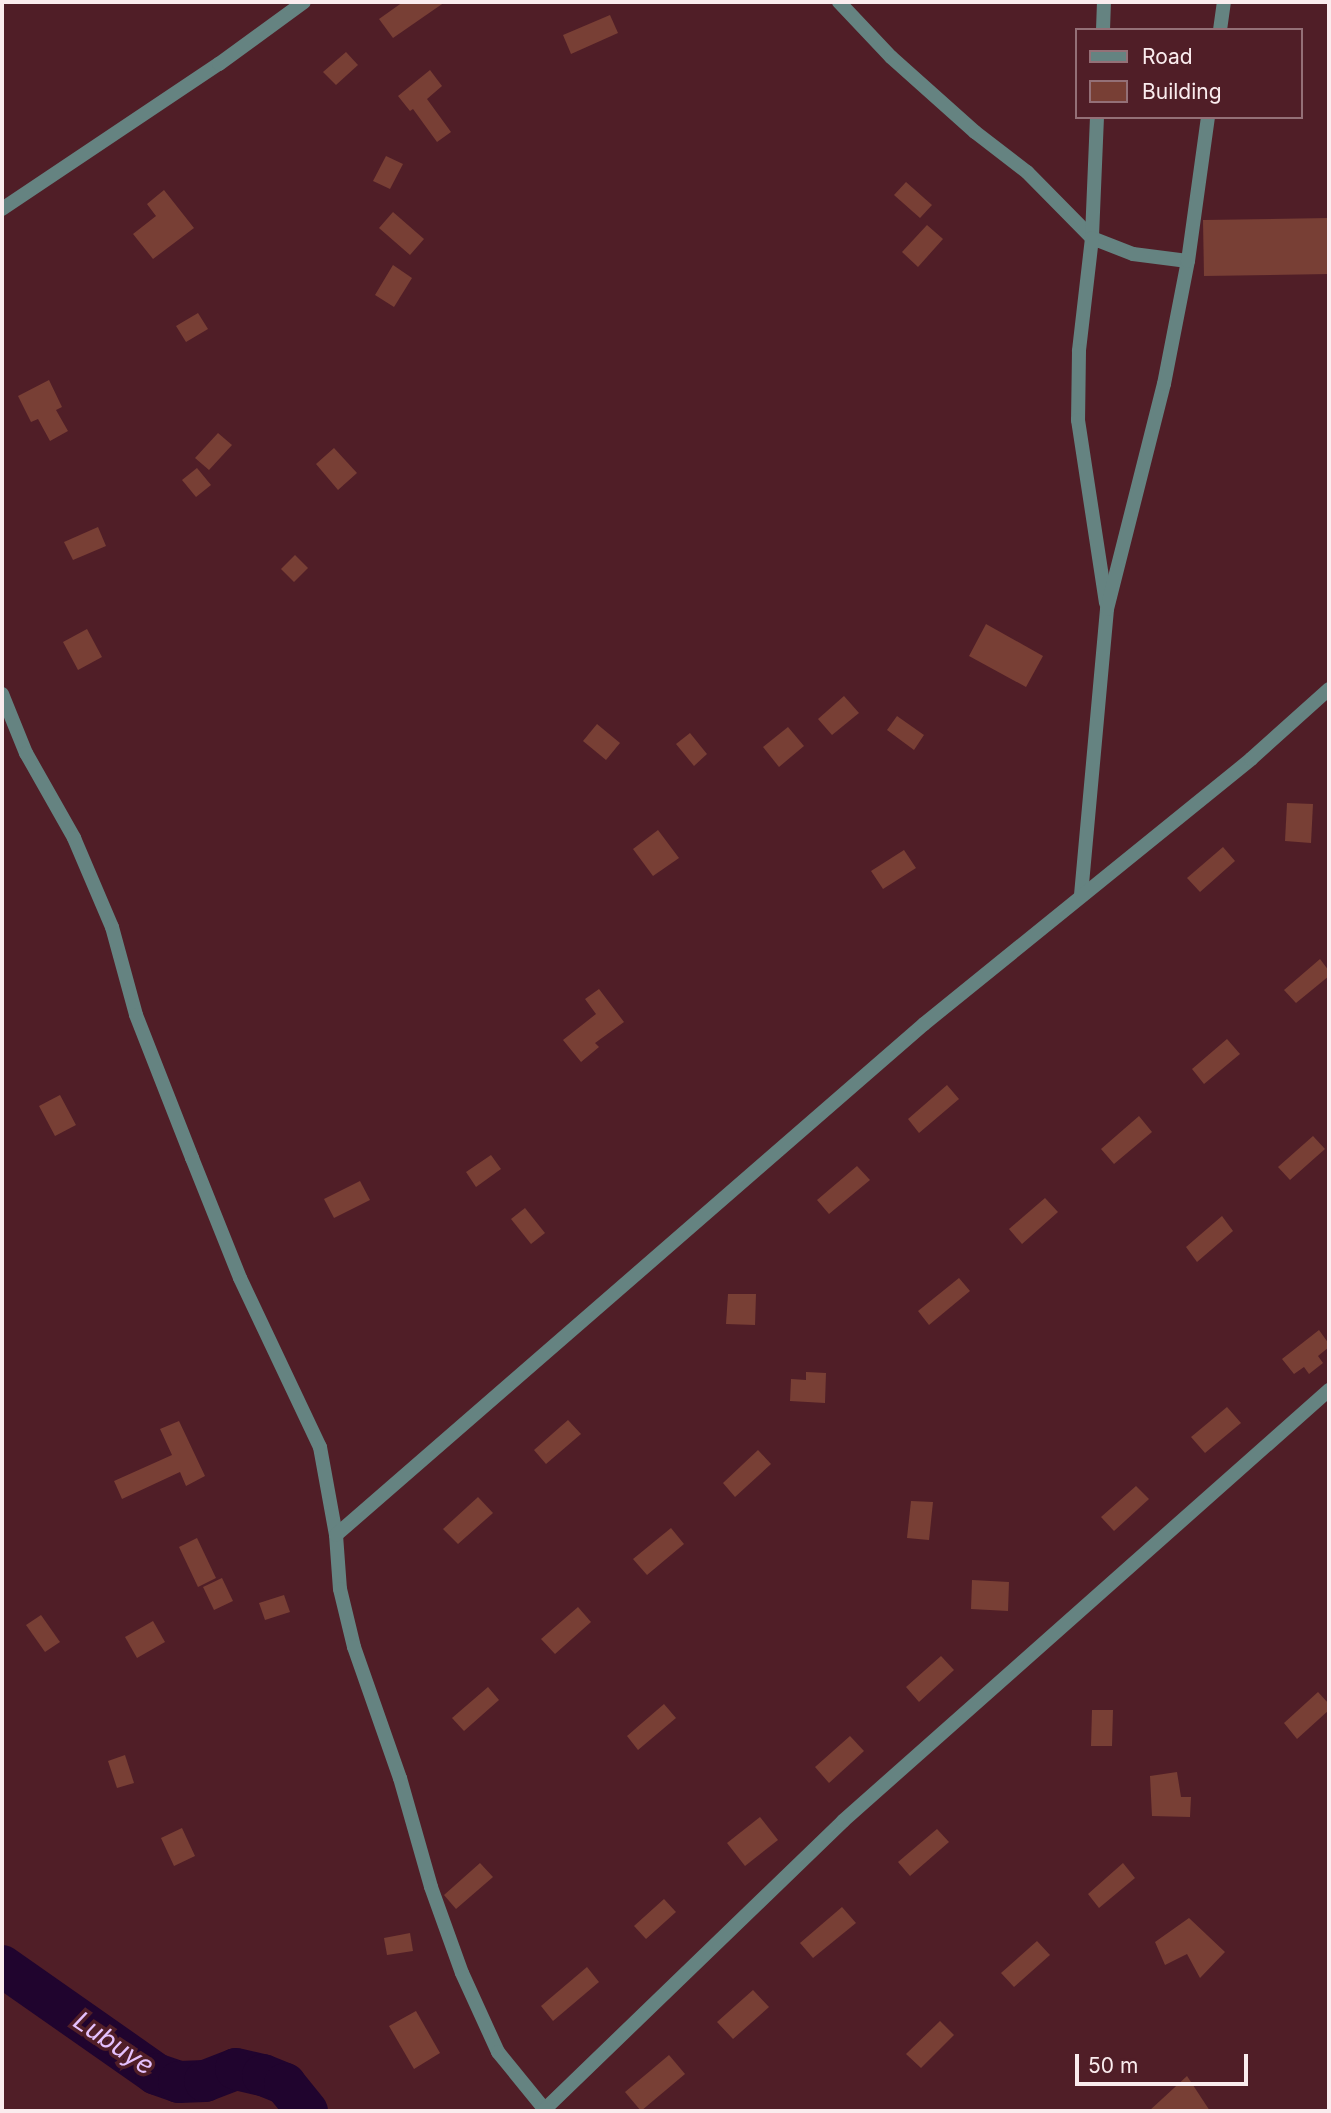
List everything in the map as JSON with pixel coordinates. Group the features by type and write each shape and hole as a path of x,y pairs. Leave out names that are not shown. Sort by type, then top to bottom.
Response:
{"street":[{"path":"2,209 219,64 304,2"},
{"path":"839,2 891,57 975,132 1027,172 1092,238 1133,254 1188,261"},
{"path":"1102,28 1104,2"},
{"path":"1220,28 1224,2"},
{"path":"1097,119 1092,238 1079,351 1078,420 1107,609"},
{"path":"1081,895 1107,609 1164,384 1188,261 1208,119"},
{"path":"336,1535 924,1024 1251,759 1329,689"},
{"path":"2,694 26,752 74,838 112,927 136,1015 192,1158 240,1278 320,1447 336,1535 340,1589 354,1647 400,1778 431,1887 462,1973 498,2052 545,2110 843,1821 1329,1390"}],"building":[{"path":"403,2 445,2 393,38 379,19"},
{"path":"610,15 618,33 571,54 563,35"},
{"path":"346,52 358,65 336,85 323,72"},
{"path":"430,70 442,86 427,99 451,132 437,142 413,109 410,111 398,96"},
{"path":"386,156 403,164 390,189 373,181"},
{"path":"906,182 932,205 920,218 894,195"},
{"path":"164,190 194,228 153,259 133,234 156,216 147,204"},
{"path":"393,212 424,239 410,255 379,228"},
{"path":"1329,218 1329,274 1204,276 1203,220"},
{"path":"927,225 943,239 918,267 902,252"},
{"path":"393,265 412,278 394,307 375,295"},
{"path":"198,313 208,329 186,342 176,326"},
{"path":"49,380 62,407 56,410 68,431 50,441 38,419 31,422 18,396"},
{"path":"218,433 232,445 209,470 195,458"},
{"path":"334,448 357,473 338,490 316,464"},
{"path":"197,468 211,485 196,497 182,480"},
{"path":"98,527 106,546 73,560 64,542"},
{"path":"295,555 308,568 294,582 281,569"},
{"path":"986,624 1043,656 1026,687 969,656"},
{"path":"87,629 102,657 78,670 63,642"},
{"path":"844,696 859,713 832,735 818,719"},
{"path":"897,716 924,735 914,750 887,730"},
{"path":"597,724 620,743 606,760 583,741"},
{"path":"788,727 804,746 779,767 763,747"},
{"path":"690,733 707,754 694,766 676,744"},
{"path":"1287,803 1313,804 1311,843 1285,841"},
{"path":"658,830 679,858 653,876 633,849"},
{"path":"1223,847 1235,861 1200,892 1187,878"},
{"path":"904,850 916,868 883,889 871,871"},
{"path":"1320,959 1329,971 1329,976 1296,1003 1284,990"},
{"path":"599,989 624,1022 595,1043 599,1047 581,1062 563,1040 596,1014 585,999"},
{"path":"1227,1039 1240,1054 1204,1084 1192,1069"},
{"path":"947,1085 959,1099 919,1133 908,1119"},
{"path":"60,1095 76,1125 55,1136 39,1106"},
{"path":"1139,1116 1152,1132 1114,1164 1101,1149"},
{"path":"1313,1136 1325,1149 1290,1180 1278,1167"},
{"path":"491,1155 501,1169 476,1187 466,1172"},
{"path":"857,1166 870,1180 829,1214 817,1200"},
{"path":"360,1181 370,1200 334,1218 324,1199"},
{"path":"1045,1198 1058,1212 1022,1244 1009,1229"},
{"path":"525,1208 545,1233 531,1244 511,1219"},
{"path":"1222,1216 1233,1231 1197,1262 1186,1247"},
{"path":"959,1278 970,1291 929,1325 918,1311"},
{"path":"728,1294 756,1294 755,1325 726,1324"},
{"path":"1319,1330 1329,1344 1318,1356 1323,1363 1309,1374 1304,1367 1294,1374 1282,1359"},
{"path":"806,1372 826,1373 825,1403 790,1401 791,1379 806,1380"},
{"path":"1227,1407 1241,1423 1205,1453 1191,1437"},
{"path":"568,1420 581,1434 546,1464 534,1450"},
{"path":"179,1421 205,1476 186,1486 180,1472 122,1499 114,1481 172,1455 160,1429"},
{"path":"758,1450 771,1464 735,1497 723,1483"},
{"path":"1136,1486 1149,1499 1114,1531 1101,1517"},
{"path":"478,1497 493,1513 458,1544 443,1529"},
{"path":"911,1501 933,1502 929,1540 907,1538"},
{"path":"671,1528 684,1544 647,1575 633,1559"},
{"path":"197,1538 216,1578 198,1587 179,1547"},
{"path":"222,1578 233,1601 214,1610 203,1587"},
{"path":"972,1580 1009,1582 1008,1611 971,1609"},
{"path":"284,1595 290,1612 265,1620 259,1603"},
{"path":"578,1607 591,1622 555,1654 541,1639"},
{"path":"41,1615 60,1642 45,1652 26,1625"},
{"path":"153,1621 165,1642 137,1658 125,1637"},
{"path":"941,1656 954,1670 919,1702 906,1687"},
{"path":"488,1687 499,1700 464,1731 452,1718"},
{"path":"1318,1692 1329,1704 1329,1710 1297,1739 1284,1723"},
{"path":"664,1704 676,1718 638,1750 627,1736"},
{"path":"1092,1710 1113,1710 1112,1746 1091,1746"},
{"path":"850,1736 864,1751 829,1783 815,1767"},
{"path":"125,1755 134,1783 117,1788 108,1761"},
{"path":"1177,1772 1181,1797 1191,1797 1190,1817 1152,1816 1150,1776"},
{"path":"760,1817 778,1840 745,1866 727,1843"},
{"path":"182,1828 195,1856 174,1866 161,1838"},
{"path":"937,1829 949,1842 910,1876 898,1862"},
{"path":"480,1863 493,1877 456,1909 444,1895"},
{"path":"1123,1863 1135,1878 1099,1908 1088,1894"},
{"path":"664,1899 676,1912 646,1939 634,1926"},
{"path":"842,1907 856,1923 813,1958 800,1943"},
{"path":"1189,1918 1225,1952 1200,1978 1187,1954 1165,1965 1155,1942"},
{"path":"410,1933 413,1951 387,1955 384,1938"},
{"path":"1037,1941 1050,1955 1014,1987 1001,1973"},
{"path":"587,1967 599,1982 553,2021 541,2006"},
{"path":"753,1990 769,2007 733,2039 717,2022"},
{"path":"416,2011 440,2053 414,2069 389,2026"},
{"path":"940,2021 954,2035 921,2068 906,2054"},
{"path":"669,2055 685,2074 641,2111 625,2092"},
{"path":"1187,2076 1210,2111 1149,2111"}],"waterway":[{"name":"Lubuye","path":"2,1966 156,2074 179,2082 205,2081 236,2069 263,2075 285,2084 307,2111"}]}
